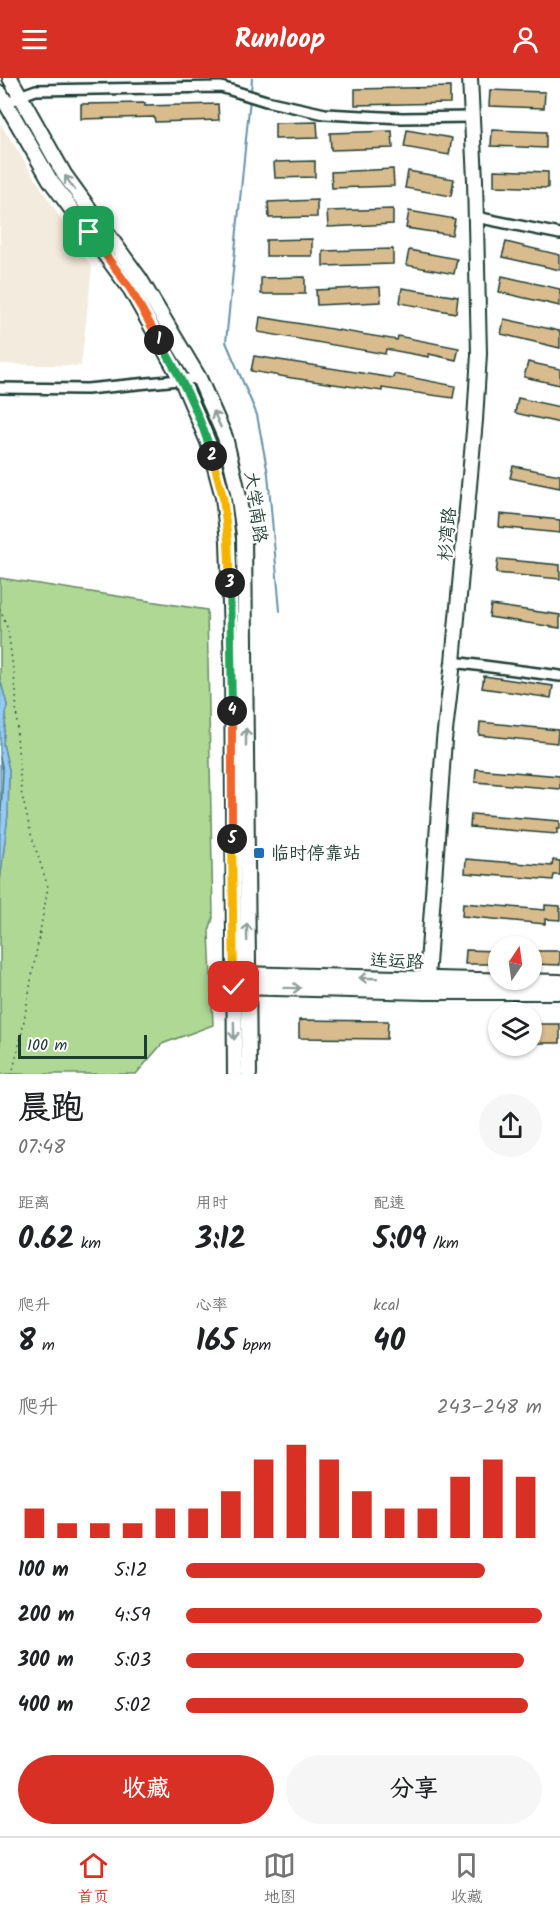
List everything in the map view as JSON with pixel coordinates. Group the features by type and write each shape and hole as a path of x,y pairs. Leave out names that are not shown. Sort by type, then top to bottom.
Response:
{"main road":[{"name":"大学南路","path":"10,78 18,96 64,174 140,279 199,378 225,437 238,492 244,535 241,981 235,1074"},
{"name":"杉湾路","path":"426,986 444,740 475,420 479,354 470,78"},
{"name":"大学南路","path":"3,99 50,180 131,290 182,381 208,442 223,497 228,541 241,981 249,1074"},
{"name":"连运路","path":"241,981 560,992"},
{"name":"连运路","path":"426,986 560,982"}],"street":[{"path":"3,99 36,90 221,87 266,101 325,114 402,118 472,117"},
{"path":"476,217 560,234"},
{"path":"0,388 87,389 199,378"},
{"path":"453,662 560,676"}],"path":[{"path":"0,609 8,630 16,691 21,791 31,834 48,887 12,1074"}],"shaded area":[{"path":"0,123 92,268 81,366 0,364"}],"green space":[{"path":"0,578 207,610 213,918 209,931 213,1025 162,1044 136,1074 0,1074 0,882 8,814 9,770 3,744 7,705 0,679"}],"water":[{"path":"0,679 7,705 3,744 9,770 8,814 0,882"}],"building":[{"path":"450,87 450,103 355,105 355,89"},
{"path":"490,90 545,92 544,108 489,106"},
{"path":"145,103 145,106 218,104 219,120 155,122 154,117 81,119 81,104"},
{"path":"317,122 318,138 275,139 275,123"},
{"path":"407,130 452,138 449,155 404,147"},
{"path":"492,130 546,132 546,148 491,146"},
{"path":"392,131 393,148 331,150 330,133"},
{"path":"315,161 315,177 275,178 274,162"},
{"path":"393,169 394,186 332,188 331,172"},
{"path":"494,170 548,172 548,188 494,186"},
{"path":"408,171 454,179 451,196 405,188"},
{"path":"317,200 317,217 269,218 268,202"},
{"path":"393,209 393,224 328,227 327,211"},
{"path":"409,211 455,219 452,235 406,228"},
{"path":"312,239 312,256 266,256 266,240"},
{"path":"506,242 560,255 560,270 502,257"},
{"path":"393,249 393,264 323,266 323,251"},
{"path":"409,250 457,259 454,274 406,265"},
{"path":"502,276 560,289 560,306 499,292"},
{"path":"305,277 305,294 261,294 261,278"},
{"path":"380,287 381,302 317,305 316,290"},
{"path":"402,288 458,297 456,313 400,303"},
{"path":"260,317 397,340 398,336 459,348 456,360 386,349 385,354 258,332"},
{"path":"504,319 560,331 560,348 501,334"},
{"path":"254,356 393,378 394,374 455,386 453,398 382,388 382,391 251,371"},
{"path":"528,362 560,369 560,385 524,377"},
{"path":"518,398 560,407 560,423 515,413"},
{"path":"513,466 560,475 560,488 510,478"},
{"path":"500,514 560,520 560,533 499,527"},
{"path":"498,559 560,565 560,579 496,573"},
{"path":"491,605 560,615 560,628 489,617"},
{"path":"484,676 553,686 551,698 482,688"},
{"path":"480,722 558,730 557,743 479,735"},
{"path":"476,769 560,776 560,789 475,782"},
{"path":"471,814 560,821 560,829 557,829 557,834 470,827"},
{"path":"466,859 552,866 553,860 560,861 560,875 554,875 553,880 465,873"},
{"path":"463,903 545,910 545,905 560,906 560,920 545,919 545,924 462,916"},
{"path":"466,950 488,951 488,964 465,964"},
{"path":"542,951 560,951 560,965 542,964"},
{"path":"299,1020 388,1021 387,1039 299,1038"},
{"path":"542,1024 560,1024 560,1043 542,1043"}],"waterway":[{"path":"251,92 252,78"},
{"path":"250,98 226,342 257,415 268,474 280,611"}],"place":[{"name":"临时停靠站","path":"259,853"}],"route":[{"path":"89,232 131,290 182,381 208,442 223,497 228,541 232,667 234,987"}]}
